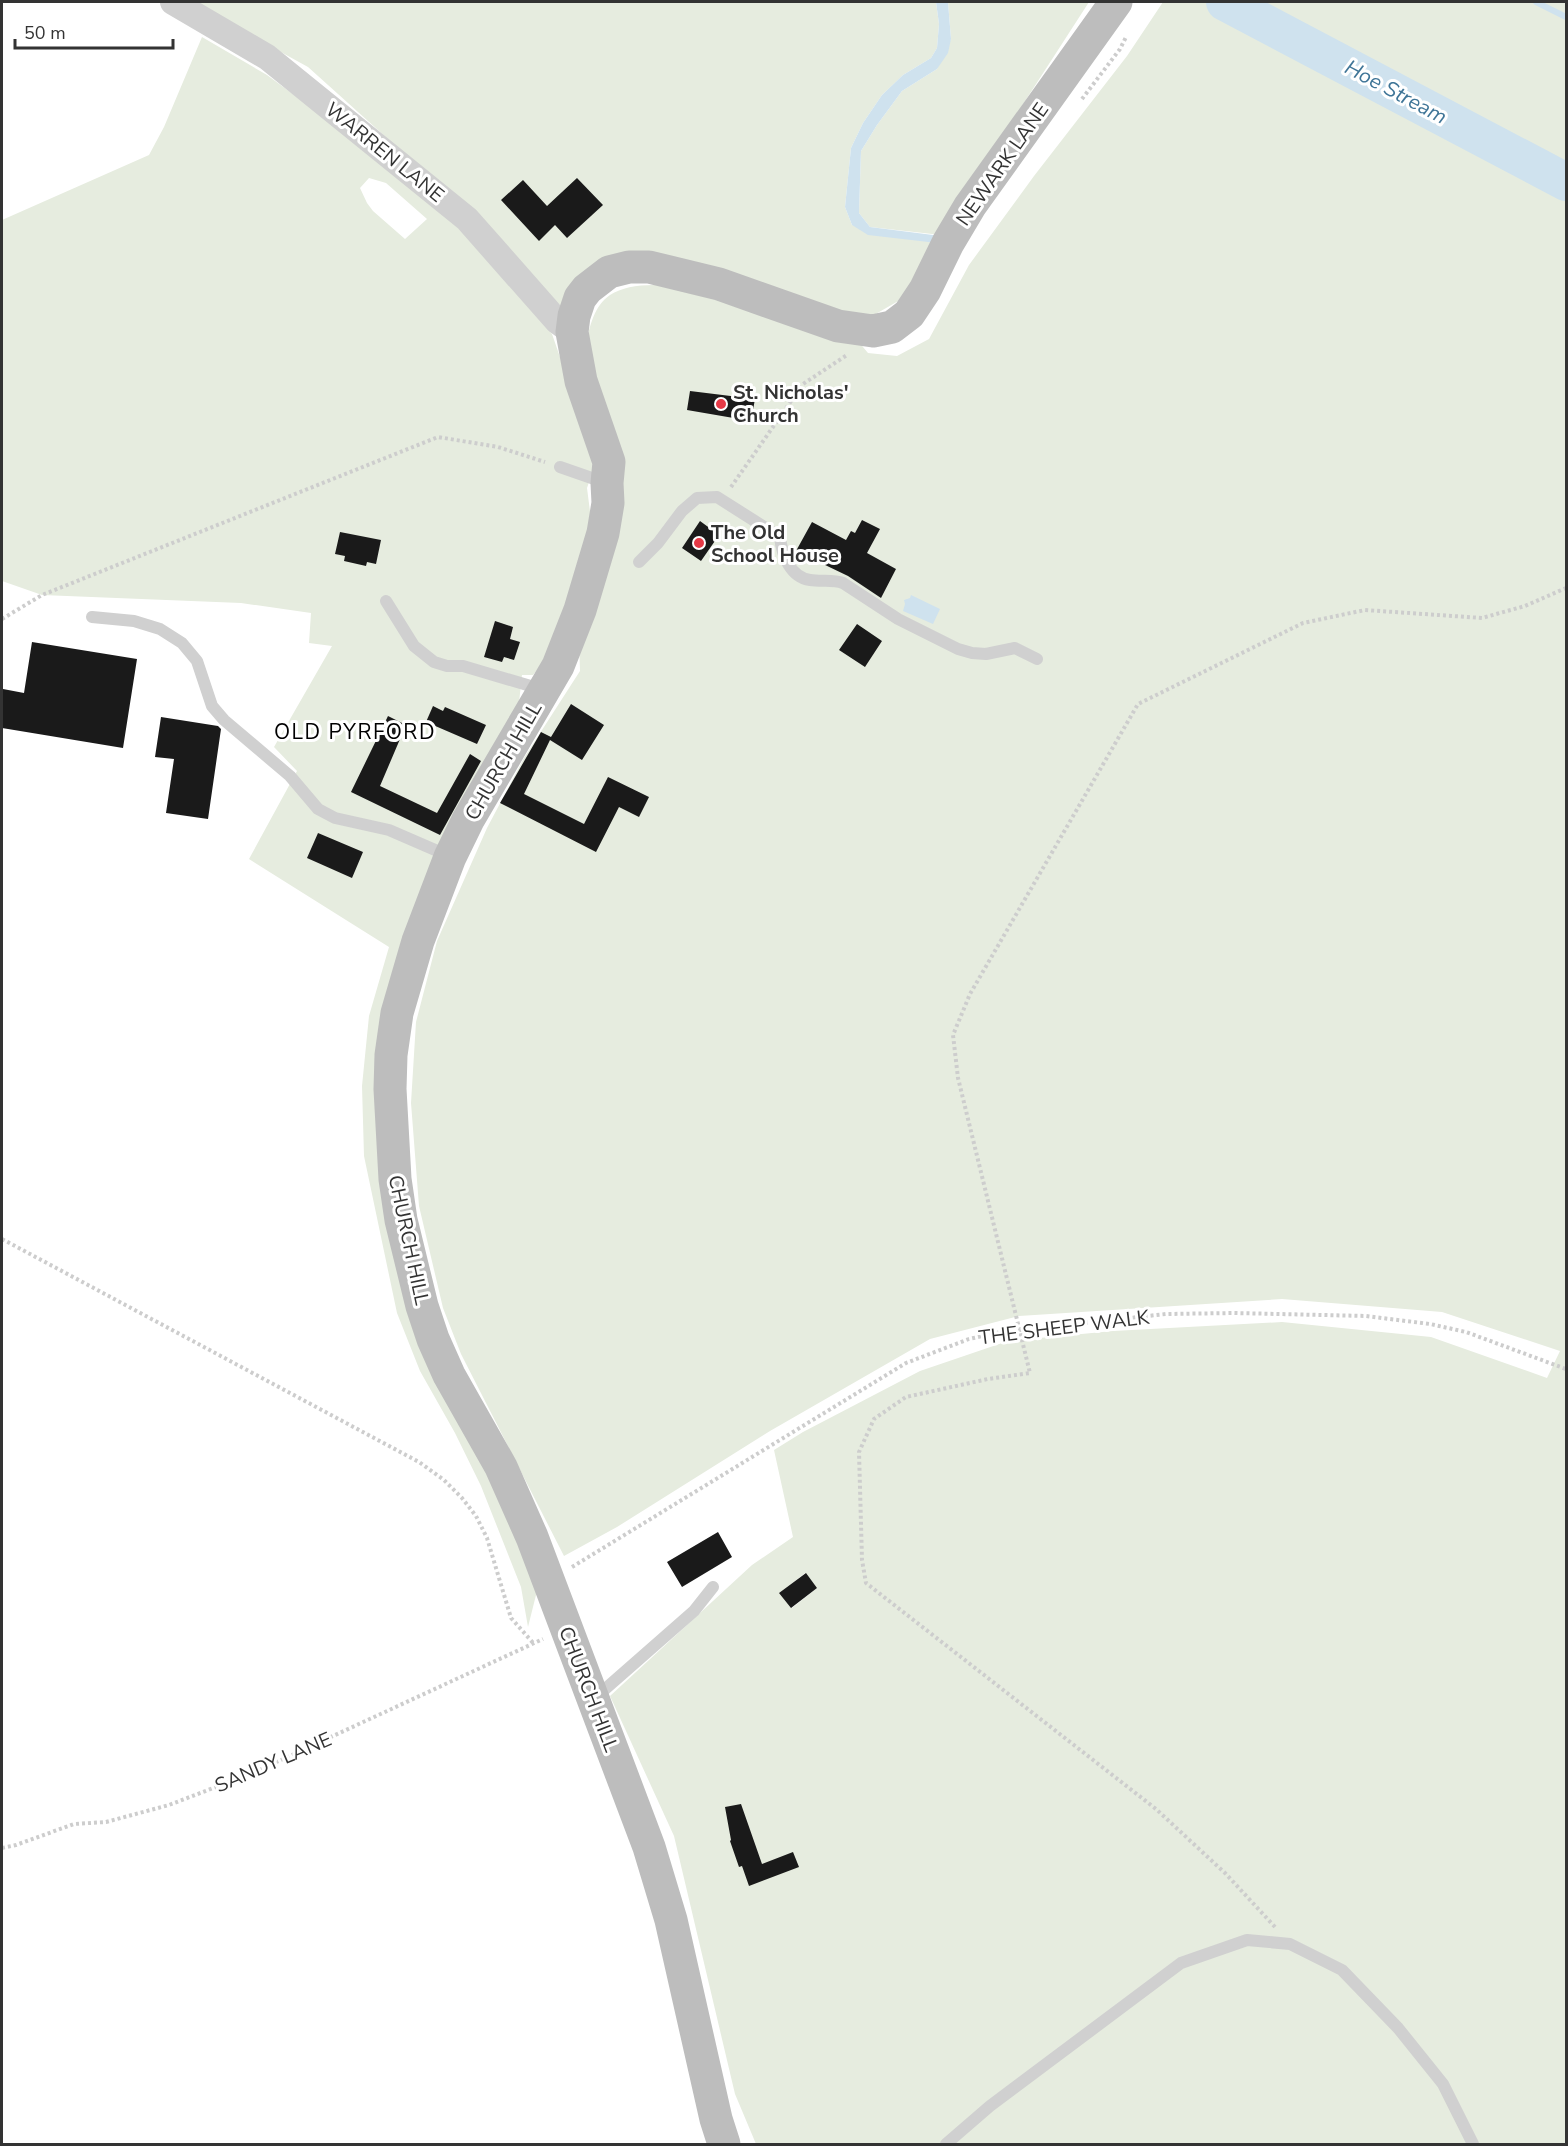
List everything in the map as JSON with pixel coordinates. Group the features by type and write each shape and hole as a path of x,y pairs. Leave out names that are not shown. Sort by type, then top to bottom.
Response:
{"main road":[{"name":"NEWARK LANE","path":"572,332 577,307 587,289 609,272 629,267 649,267 719,285 838,326 873,331 892,327 909,314 925,290 948,243 970,206 1116,2"},
{"name":"CHURCH HILL","path":"572,332 581,381 609,462 608,503 603,533 569,641 545,690 468,820 450,857 418,941 397,1012 391,1055 390,1089 395,1179 401,1220 422,1306 433,1339 454,1383 501,1467 532,1537 652,1858 671,1920 716,2119 724,2145"}],"street":[{"name":"WARREN LANE","path":"173,2 267,57 467,219 558,321 572,332"}],"lane":[{"path":"560,467 607,483"},
{"path":"639,562 658,543 689,504 697,498 717,497 780,537 789,566 797,576 809,580 834,580 843,583 898,619 958,649 986,654 1015,648 1037,659"},
{"path":"386,601 414,646 434,662 447,666 463,666 545,690"},
{"path":"92,617 134,621 152,626 182,643 197,661 212,706 224,720 290,776 318,809 335,818 389,830 450,857"},
{"path":"592,1699 694,1611 713,1587"},
{"path":"946,2145 990,2106 1180,1963 1247,1940 1290,1944 1342,1970 1398,2028 1443,2084 1473,2145"}],"path":[{"path":"723,500 803,384 852,352"},
{"path":"2,620 42,595 438,437 498,447 560,467"},
{"path":"1290,1944 1226,1874 1156,1809 866,1583 862,1560 859,1452 874,1419 906,1397 988,1379 1030,1373 957,1078 953,1035 970,994 1138,704 1302,623 1365,610 1482,618 1525,606 1566,588"},
{"name":"SANDY LANE","path":"2,1239 410,1457 444,1480 476,1516 487,1538 511,1618 534,1644 255,1772 169,1805 106,1822 74,1824 2,1848"},
{"name":"THE SHEEP WALK","path":"546,1578 565,1571 613,1543 906,1363 969,1339 1001,1332 1166,1314 1365,1316 1430,1324 1466,1332 1566,1369"}],"shaded area":[{"path":"190,2 936,2 939,24 937,48 931,58 903,75 882,95 863,123 851,148 845,207 852,225 937,243 900,300 867,319 648,261 570,312 556,302 468,211 308,67"},
{"path":"948,2 1089,2 941,235 870,227 859,213 861,151 902,91 937,69 951,39"},
{"path":"1163,2 1566,2 1566,2144 756,2144 735,2094 674,1836 610,1696 752,1565 793,1537 774,1450 803,1432 920,1371 1008,1341 1113,1331 1282,1322 1431,1337 1547,1378 1560,1351 1442,1312 1282,1299 1019,1316 930,1339 770,1431 617,1527 564,1556 461,1354 443,1308 419,1206 411,1103 416,1022 437,941 487,828 524,758 580,671 579,639 608,555 586,343 596,311 610,295 634,286 663,285 697,290 769,309 858,341 868,353 897,356 929,339 969,265 1034,176 1127,56","holes":["805,1573 817,1588 792,1608 780,1593"]},
{"path":"202,37 267,75 374,154 470,235 552,334 596,461 587,488 592,527 550,654 533,675 522,675 518,712 407,952 395,1214 540,1579 528,1627 521,1587 481,1486 455,1433 420,1371 397,1313 364,1156 362,1086 369,1016 389,947 249,859 297,771 274,747 332,646 309,643 311,613 241,603 42,595 2,581 2,220 149,155 164,127","holes":["369,178 386,183 427,219 405,239 373,211 360,188"]}],"water":[{"path":"936,2 948,2 951,39 948,53 937,69 902,91 861,151 859,213 870,227 941,236 937,243 868,235 852,225 845,207 851,148 863,123 882,95 903,75 931,58 937,48 939,24"},
{"path":"911,595 940,609 933,624 903,611 904,600 910,598"}],"building":[{"path":"577,178 603,205 567,238 555,225 539,241 501,200 523,180 547,206"},
{"name":"St. Nicholas' Church","path":"690,391 755,399 751,421 687,410"},
{"path":"862,520 880,529 867,553 896,569 881,598 848,576 796,551 812,522 846,540 851,531 855,533"},
{"name":"The Old School House","path":"700,521 715,532 713,535 717,538 701,561 682,548"},
{"path":"340,532 381,540 376,564 367,562 366,566 344,561 345,556 335,554"},
{"path":"495,621 513,627 510,639 520,642 514,660 504,657 502,662 484,657"},
{"path":"857,624 882,641 865,667 839,650"},
{"path":"32,642 137,659 123,748 2,728 3,689 24,693"},
{"path":"571,704 604,725 582,760 550,740 524,794 584,824 608,777 649,797 639,817 619,807 596,852 500,803 541,732 551,737"},
{"path":"433,706 443,711 445,707 486,725 477,744 426,722"},
{"path":"388,716 406,725 380,786 437,813 470,754 481,761 440,835 351,792"},
{"path":"161,717 218,726 221,729 208,819 166,813 174,759 155,757"},
{"path":"318,833 363,852 352,878 307,858"},
{"path":"718,1532 732,1557 682,1587 667,1562"},
{"path":"806,1573 817,1588 791,1608 779,1593"},
{"path":"741,1804 762,1864 793,1852 799,1867 749,1886 742,1866 739,1867 730,1841 725,1807"}],"waterway":[{"name":"Hoe Stream","path":"1225,2 1566,182"},
{"path":"1536,2 1566,17"}],"place":[{"name":"St. Nicholas' Church","path":"721,404"},
{"name":"The Old School House","path":"699,543"}],"district":[{"name":"OLD PYRFORD","path":"355,732"}]}
